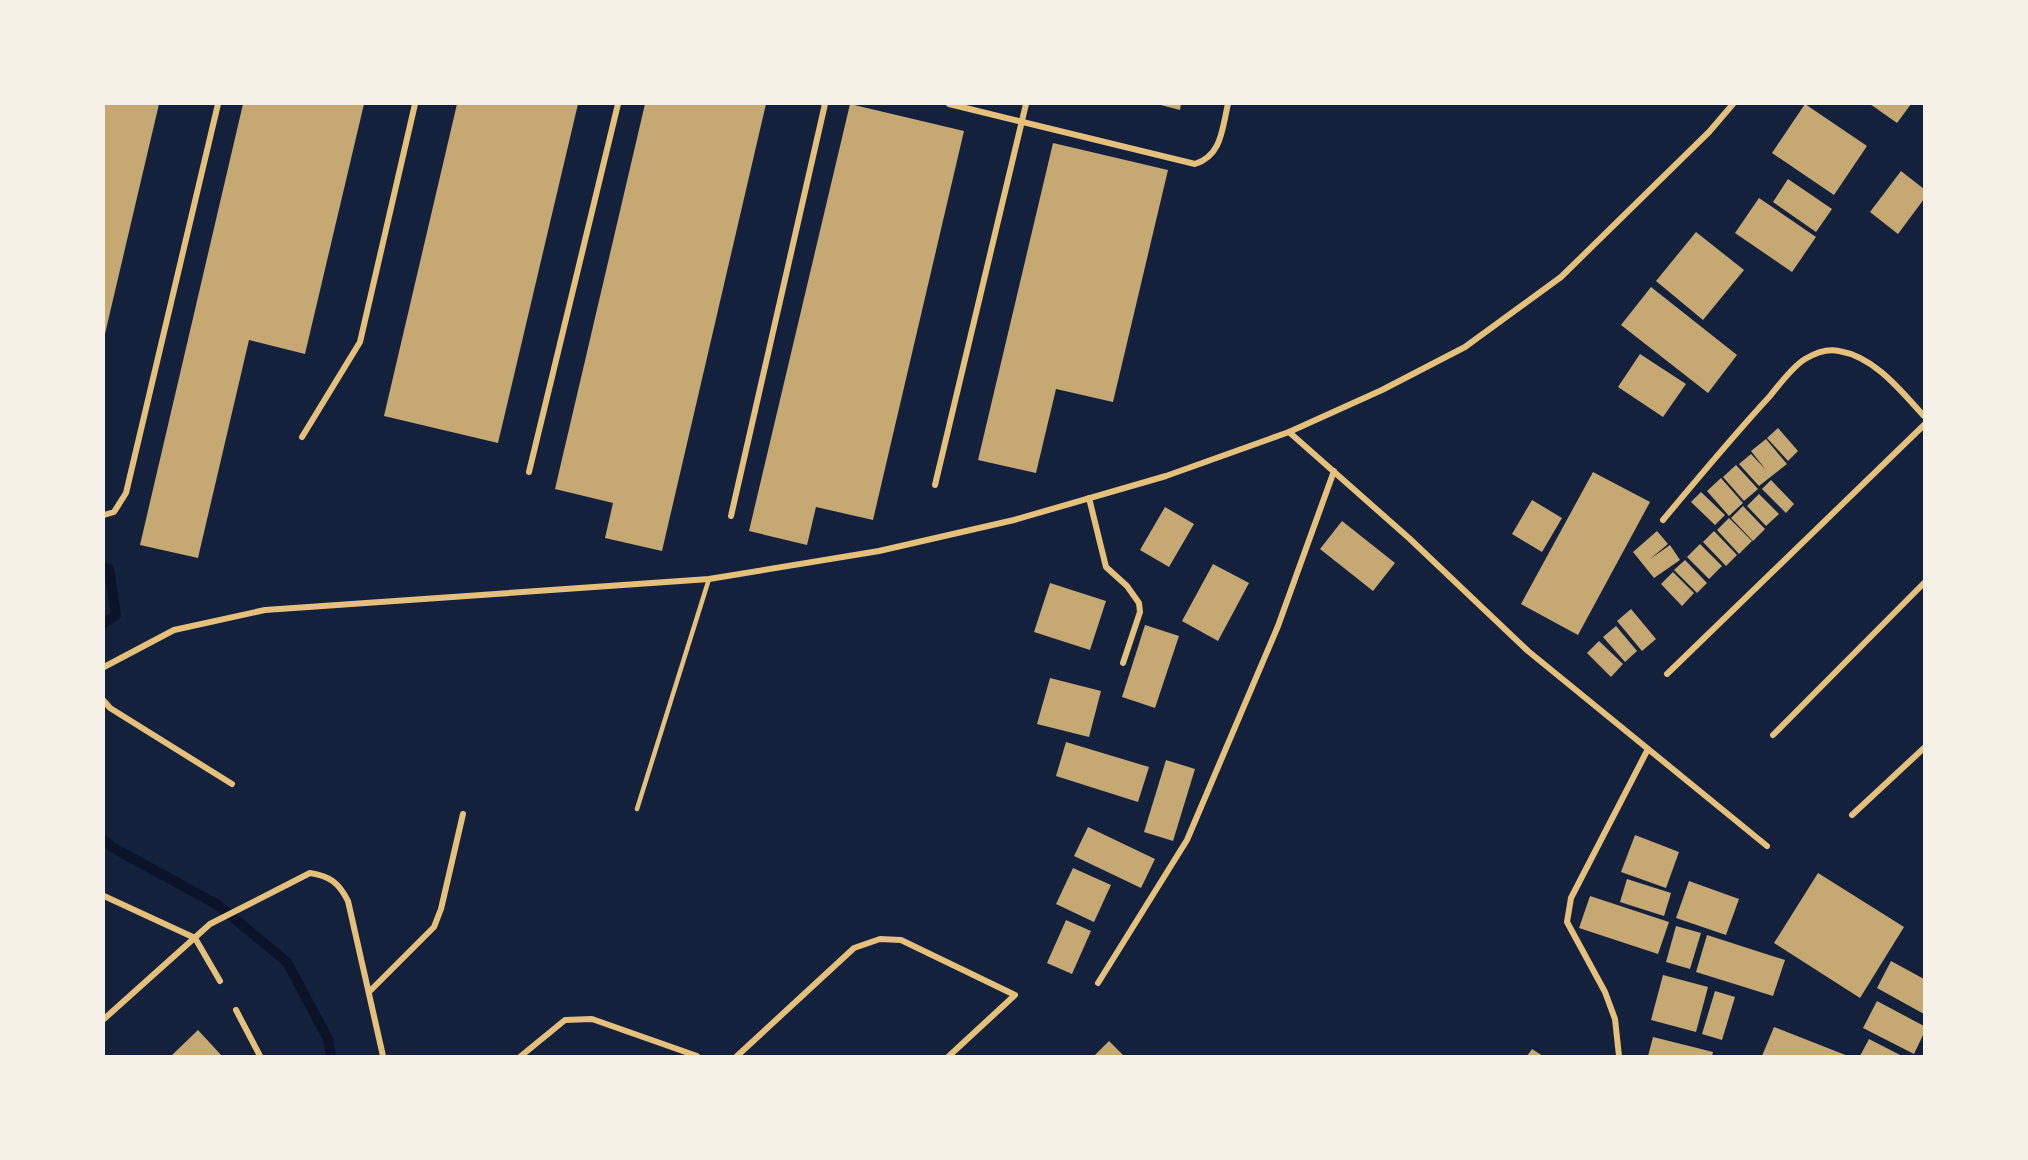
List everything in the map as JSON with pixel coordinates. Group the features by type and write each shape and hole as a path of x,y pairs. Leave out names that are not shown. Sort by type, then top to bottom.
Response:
{"street":[{"path":"104,515 114,512 126,493 218,104"},
{"path":"302,437 360,342 415,104"},
{"path":"529,472 618,104"},
{"path":"731,516 825,104"},
{"path":"949,104 1195,164 1207,160 1217,148 1228,104"},
{"path":"934,484 1026,104"},
{"path":"104,667 174,630 265,610 709,579 879,551 1014,520 1166,476 1289,432 1382,390 1465,347 1561,277 1709,132 1733,104"},
{"path":"1662,520 1803,360 1824,350 1839,351 1872,366 1890,379 1924,416"},
{"path":"1667,674 1924,425"},
{"path":"1289,432 1410,539 1528,651 1767,846"},
{"path":"1098,983 1187,840 1278,626 1334,471"},
{"path":"1089,498 1106,567 1127,586 1139,603 1140,612 1123,663"},
{"path":"1773,735 1924,583"},
{"path":"104,701 110,708 232,784"},
{"path":"1852,815 1924,748"},
{"path":"1619,1056 1615,1018 1605,992 1567,922 1571,898 1648,749"},
{"path":"369,993 434,927 441,909 463,814"},
{"path":"104,1019 210,924 310,873 318,874 325,875 342,890 348,901 383,1056"},
{"path":"104,896 195,938 220,981"},
{"path":"737,1056 854,948 880,939 901,940 1015,995 949,1056"},
{"path":"236,1010 260,1056"},
{"path":"521,1056 565,1020 592,1019 697,1056"}],"lane":[{"path":"636,809 709,579"}],"building":[{"path":"104,104 159,104 104,338"},
{"path":"243,104 364,104 305,354 249,340 198,558 140,545"},
{"path":"457,104 578,104 498,443 384,416"},
{"path":"645,104 766,104 662,551 605,538 613,503 555,489"},
{"path":"850,104 964,131 873,520 816,507 807,545 749,531"},
{"path":"1157,104 1181,104 1180,110"},
{"path":"1805,104 1867,146 1834,195 1772,153"},
{"path":"1870,104 1911,104 1897,123"},
{"path":"1053,143 1168,170 1113,402 1056,389 1036,473 978,460"},
{"path":"1901,171 1924,189 1924,199 1898,234 1870,212"},
{"path":"1788,179 1832,209 1816,232 1773,202"},
{"path":"1759,198 1816,237 1792,272 1735,233"},
{"path":"1696,232 1744,270 1703,320 1656,281"},
{"path":"1651,287 1737,355 1708,393 1621,325"},
{"path":"1640,354 1686,384 1663,417 1618,387"},
{"path":"1778,428 1798,451 1788,461 1767,438"},
{"path":"1766,439 1787,464 1759,486 1739,464 1751,454 1766,470 1751,451"},
{"path":"1736,465 1758,489 1744,501 1723,477"},
{"path":"1593,472 1650,502 1578,635 1521,604"},
{"path":"1721,478 1743,503 1729,516 1707,491"},
{"path":"1771,480 1794,504 1786,513 1762,489"},
{"path":"1701,492 1725,515 1715,525 1691,502"},
{"path":"1759,494 1779,514 1766,526 1747,506"},
{"path":"1532,500 1562,518 1542,552 1512,534"},
{"path":"1743,506 1765,529 1753,541 1731,518"},
{"path":"1165,507 1194,524 1169,567 1140,550"},
{"path":"1729,518 1752,541 1739,554 1717,530"},
{"path":"1342,521 1395,563 1373,591 1320,549"},
{"path":"1657,531 1668,544 1650,559 1670,545 1680,560 1654,578 1633,552"},
{"path":"1714,531 1737,555 1726,566 1703,542"},
{"path":"1700,544 1722,566 1709,579 1687,557"},
{"path":"1685,560 1707,583 1697,593 1674,570"},
{"path":"1213,564 1249,583 1218,641 1182,621"},
{"path":"1673,572 1694,593 1682,606 1661,584"},
{"path":"1050,583 1106,601 1090,650 1034,632"},
{"path":"1631,609 1656,639 1642,651 1617,621"},
{"path":"1145,625 1179,636 1155,708 1122,697"},
{"path":"1616,626 1637,651 1625,662 1603,637"},
{"path":"1599,641 1623,664 1611,677 1587,653"},
{"path":"1050,678 1101,691 1089,737 1037,724"},
{"path":"1066,742 1149,767 1138,802 1056,776"},
{"path":"1166,760 1195,769 1173,841 1144,832"},
{"path":"1088,827 1155,859 1141,888 1074,856"},
{"path":"1635,835 1679,852 1666,888 1621,872"},
{"path":"1073,868 1111,885 1094,922 1056,904"},
{"path":"1818,873 1904,927 1860,998 1774,943"},
{"path":"1627,879 1671,893 1664,916 1620,902"},
{"path":"1689,881 1739,899 1726,935 1676,918"},
{"path":"1590,896 1669,922 1658,954 1579,928"},
{"path":"1066,920 1091,931 1072,974 1047,963"},
{"path":"1676,926 1701,933 1690,969 1666,962"},
{"path":"1707,935 1785,960 1773,996 1696,972"},
{"path":"1891,961 1924,979 1924,1014 1877,988"},
{"path":"1663,975 1708,987 1696,1032 1651,1020"},
{"path":"1715,991 1735,997 1722,1040 1702,1034"},
{"path":"1877,1001 1924,1026 1924,1033 1914,1054 1863,1028"},
{"path":"1774,1027 1848,1056 1762,1056"},
{"path":"198,1030 222,1056 171,1056"},
{"path":"1653,1037 1713,1052 1712,1056 1648,1056"},
{"path":"1869,1039 1902,1056 1860,1056"},
{"path":"1109,1041 1124,1056 1094,1056"},
{"path":"1532,1049 1543,1056 1527,1056"}],"waterway":[{"path":"104,567 109,569 116,615 104,623"},
{"path":"104,840 112,847 218,905 287,962 328,1039 331,1056"}]}
